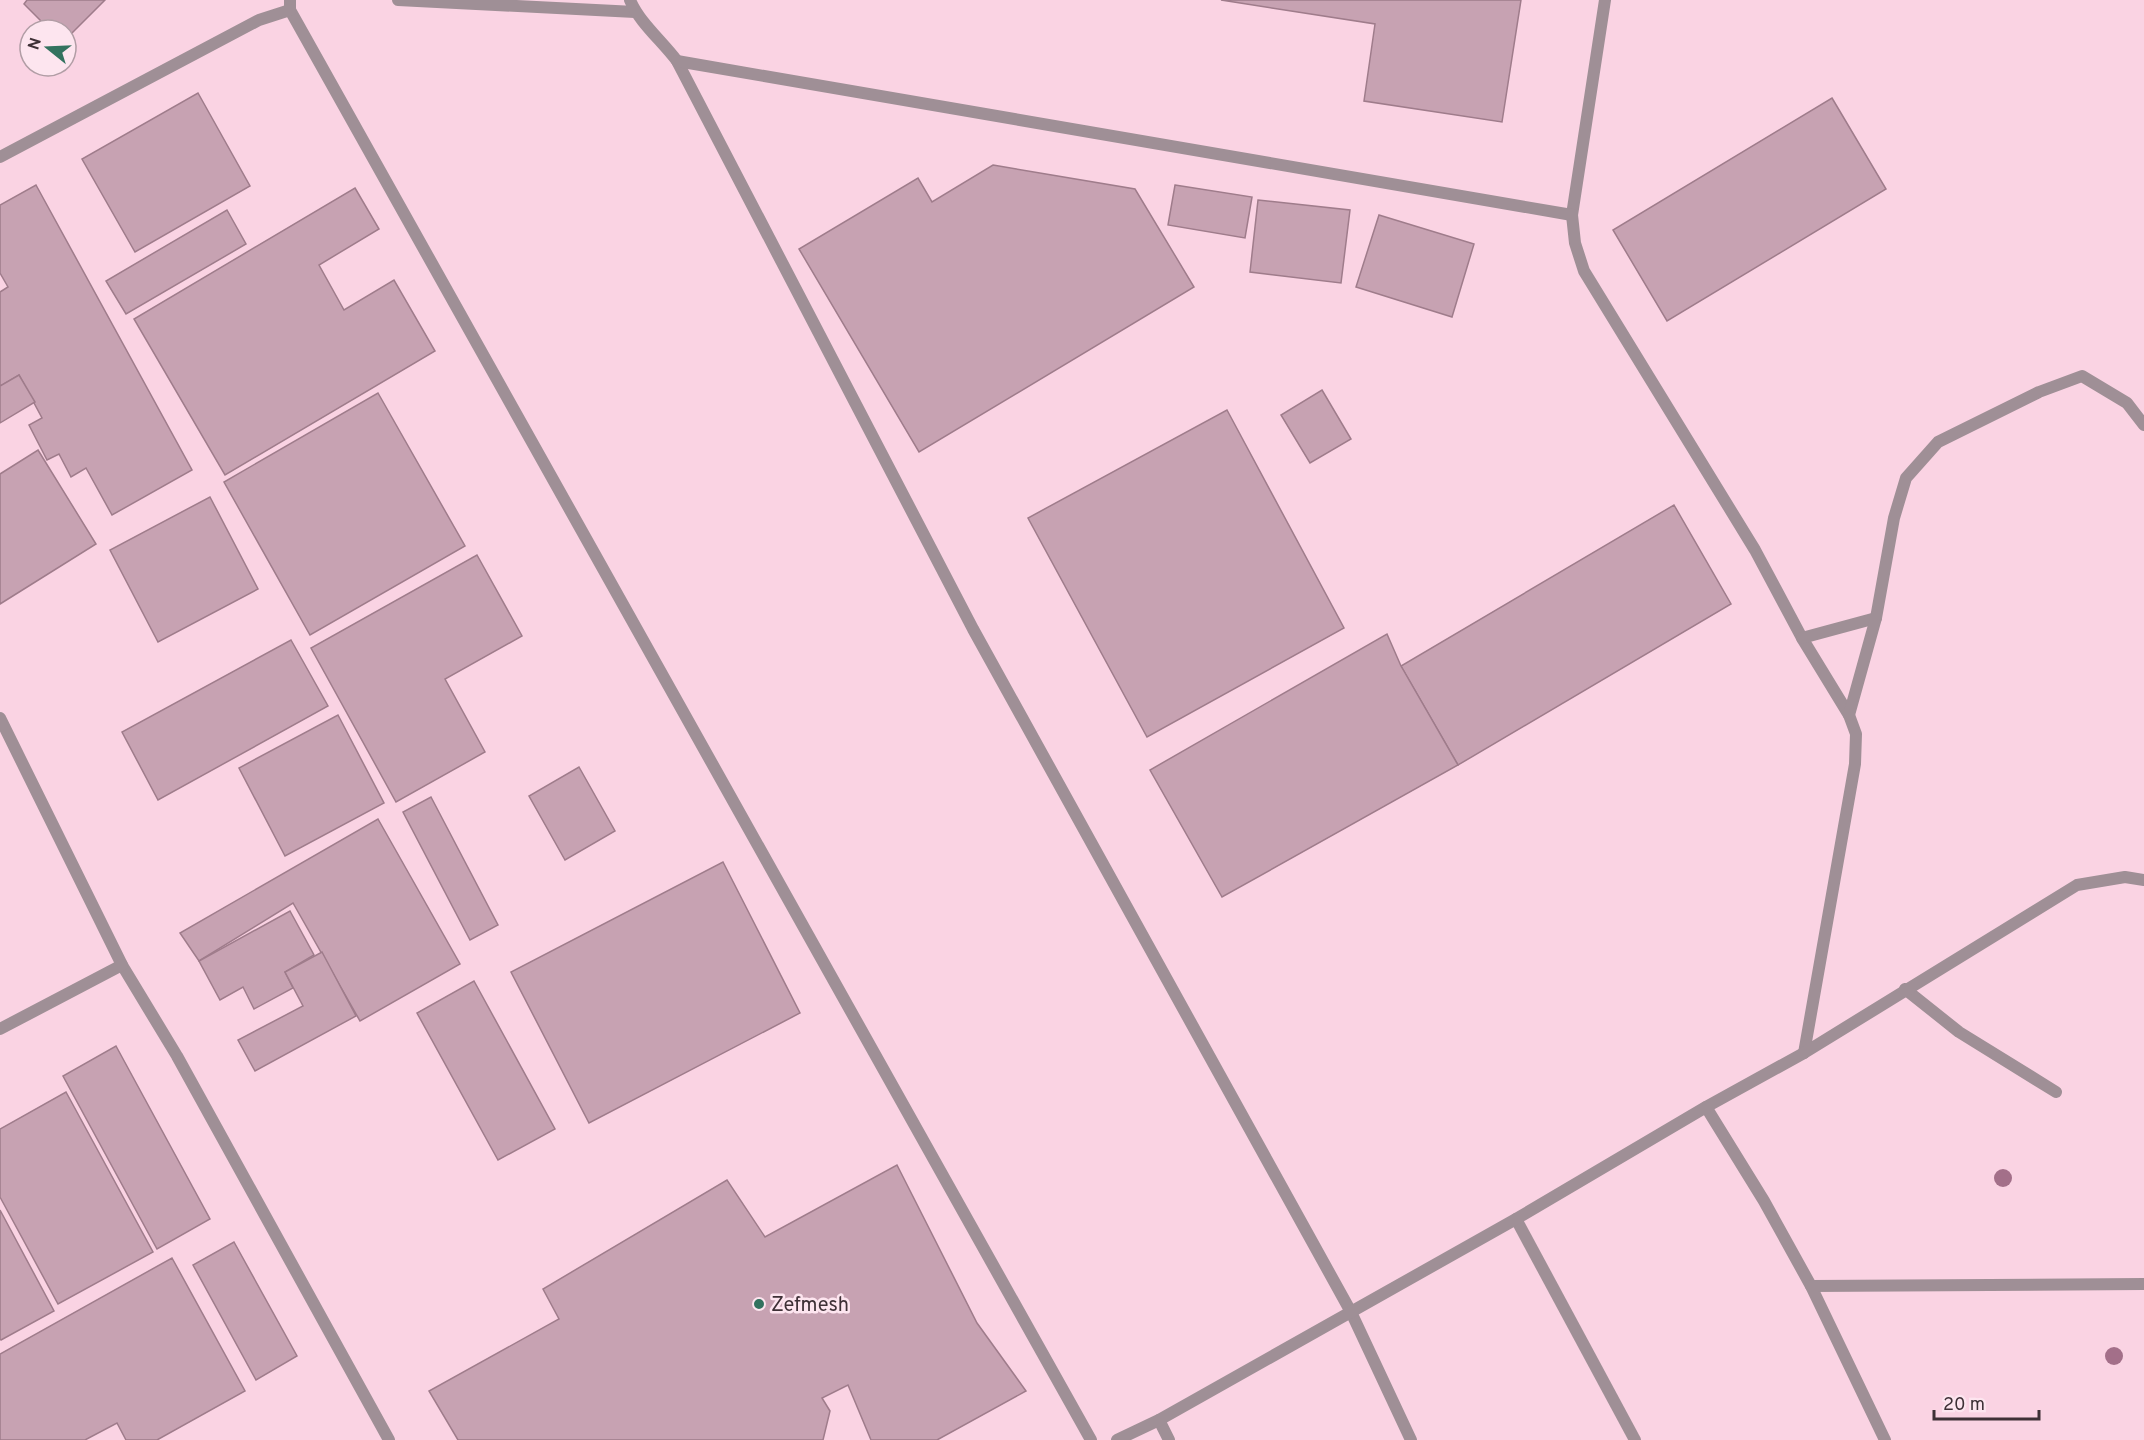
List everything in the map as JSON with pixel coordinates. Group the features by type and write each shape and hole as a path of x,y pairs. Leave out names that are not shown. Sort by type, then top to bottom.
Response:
{"street":[{"path":"398,0 635,12"},
{"path":"630,0 635,12 658,36 677,61 973,629 1352,1312 1411,1440"},
{"path":"1605,0 1572,215 1575,243 1584,271 1755,550 1802,638 1849,715 1856,734 1855,764 1804,1053"},
{"path":"0,157 249,24 290,5 1091,1440"},
{"path":"677,61 1572,215"},
{"path":"1849,715 1876,618 1894,518 1906,478 1938,442 2039,392 2082,376 2127,403 2144,424"},
{"path":"1802,638 1876,618"},
{"path":"0,718 122,965 189,1076 389,1440"},
{"path":"1117,1440 1159,1420 1352,1312 1706,1107 1804,1053 2077,885 2125,877 2144,880"},
{"path":"0,1029 122,965"},
{"path":"1905,989 1959,1032 2056,1092"},
{"path":"1706,1107 1764,1201 1811,1286 1886,1440"},
{"path":"1516,1219 1635,1440"},
{"path":"1811,1286 2144,1284"},
{"path":"1159,1420 1169,1440"}],"building":[{"path":"27,0 105,0 78,27 78,18 38,18 24,4"},
{"path":"1221,0 1521,0 1502,122 1364,101 1375,24"},
{"path":"198,93 250,186 135,252 82,159"},
{"path":"1832,98 1886,189 1667,321 1613,230"},
{"path":"993,165 1135,189 1194,287 919,452 799,249 918,178 932,202"},
{"path":"36,185 192,470 112,515 86,468 71,477 59,454 47,460 29,425 42,418 19,375 0,386 0,292 8,287 0,273 0,205"},
{"path":"1175,185 1252,197 1245,238 1168,225"},
{"path":"355,188 379,229 319,265 344,310 394,280 435,351 225,475 134,319"},
{"path":"1258,200 1350,210 1341,283 1250,272"},
{"path":"227,210 246,244 126,314 106,281"},
{"path":"1379,215 1474,244 1452,317 1356,287"},
{"path":"19,375 35,402 0,423 0,386"},
{"path":"1322,390 1351,439 1310,463 1281,415"},
{"path":"378,393 465,546 310,635 224,482"},
{"path":"1227,410 1344,628 1147,737 1028,518"},
{"path":"38,450 96,544 0,604 0,474"},
{"path":"210,497 258,589 158,642 110,550"},
{"path":"1674,505 1731,604 1458,765 1401,666"},
{"path":"477,555 522,636 445,679 485,752 396,802 311,648"},
{"path":"1387,634 1401,666 1458,765 1222,897 1150,770"},
{"path":"291,640 328,706 158,800 122,732"},
{"path":"338,715 384,803 285,856 239,768"},
{"path":"579,767 615,831 565,860 529,796"},
{"path":"431,797 498,925 470,940 403,812"},
{"path":"378,819 460,964 360,1021 293,903 199,961 180,933"},
{"path":"723,862 800,1013 589,1123 511,972"},
{"path":"290,911 314,955 285,972 293,988 254,1009 243,987 220,1000 199,961"},
{"path":"322,952 356,1016 255,1071 238,1040 303,1006 285,972"},
{"path":"474,981 555,1129 498,1160 417,1013"},
{"path":"116,1046 210,1219 157,1249 63,1076"},
{"path":"66,1092 153,1252 58,1304 0,1197 0,1129"},
{"name":"Zefmesh","path":"897,1165 977,1323 1026,1391 937,1440 871,1440 848,1385 822,1398 830,1411 823,1440 458,1440 429,1391 559,1319 543,1289 727,1180 765,1237"},
{"path":"0,1210 54,1311 1,1340 0,1339"},
{"path":"234,1242 297,1356 256,1380 193,1265"},
{"path":"172,1258 245,1391 157,1440 126,1440 117,1423 85,1440 0,1440 0,1354"}],"place":[{"name":"Zefmesh","path":"759,1304"}]}
